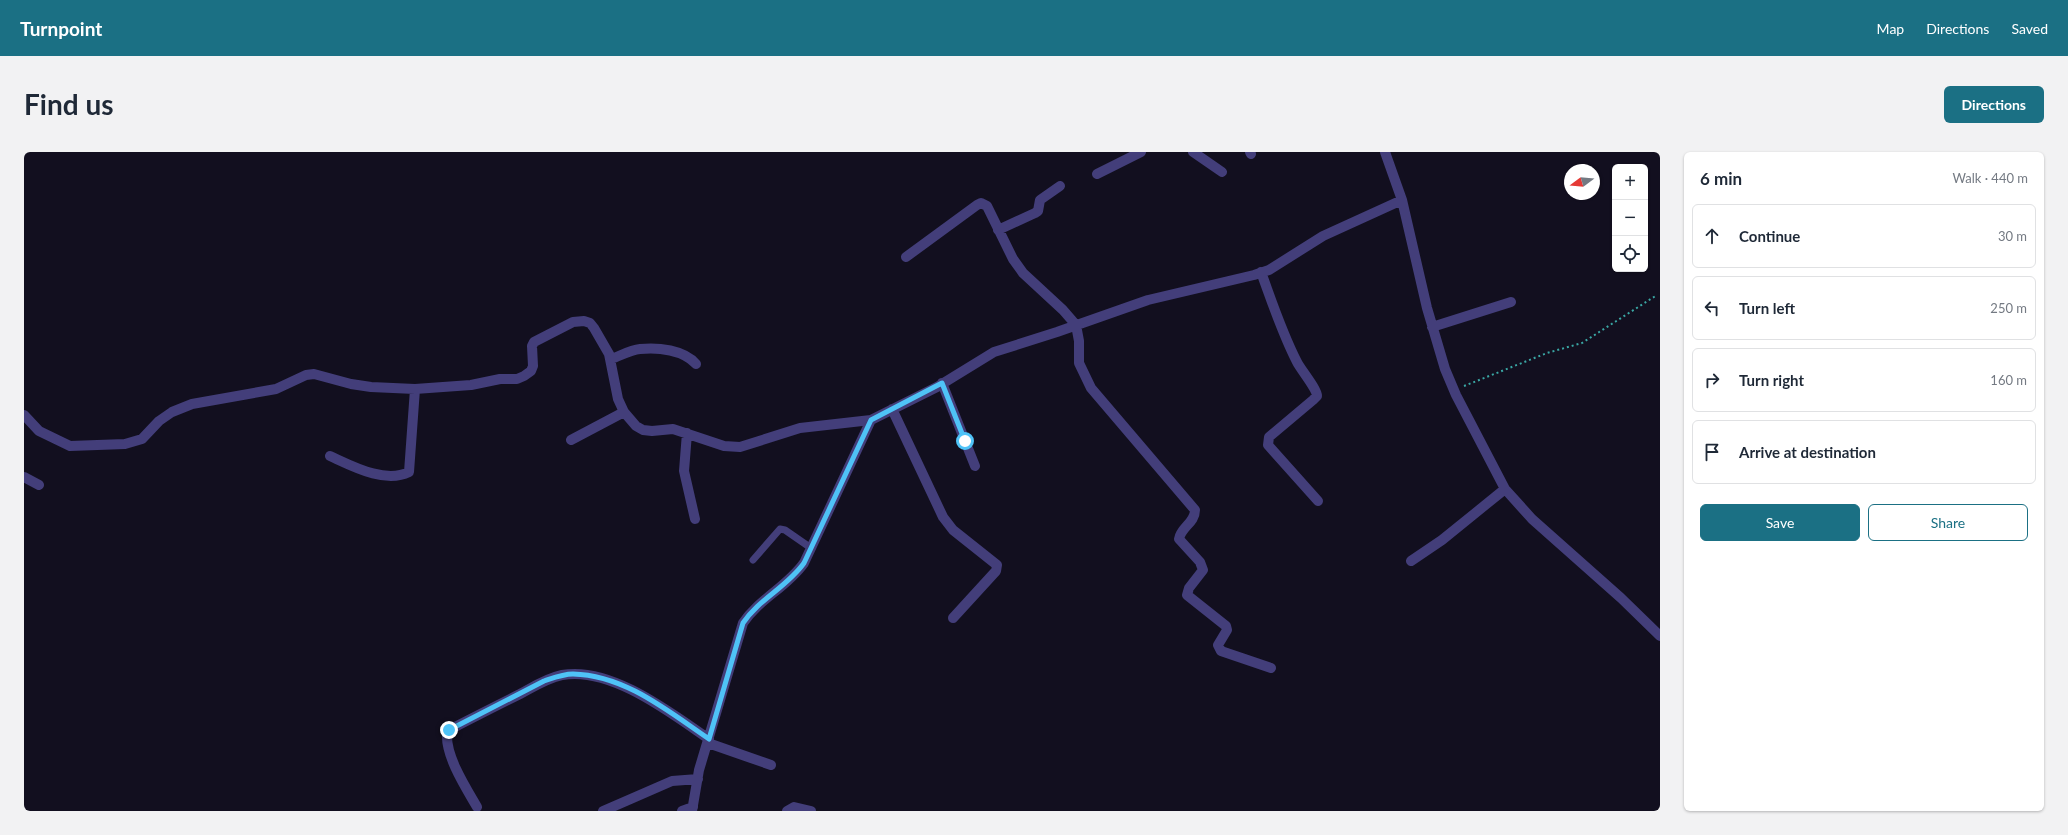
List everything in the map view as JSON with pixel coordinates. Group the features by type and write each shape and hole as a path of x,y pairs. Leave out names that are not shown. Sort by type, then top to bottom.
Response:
{"street":[{"path":"1098,174 1141,152"},
{"path":"1193,152 1222,172"},
{"path":"1385,152 1402,200 1432,326 1445,369 1454,390 1505,488 1532,519 1621,598 1660,636"},
{"path":"998,230 1038,211 1040,200 1060,186"},
{"path":"24,415 39,431 55,440 70,446 87,447 135,442 142,439 158,421 172,412 192,404 276,388 306,375 314,374 351,384 371,387 415,388 471,385 524,376 533,366 534,342 578,321 590,323 594,328 611,359 618,399 624,412 636,426 643,430 673,428 724,446 740,447 800,428 871,420 942,383 994,352 1148,300 1261,272 1323,236 1402,200"},
{"path":"906,257 981,203 987,206 1013,259 1023,273 1063,310 1076,325 1079,341 1079,363 1086,381 1195,510 1193,520 1181,532 1179,539 1200,562 1203,570 1189,588 1187,595 1226,626 1227,630 1218,645 1221,651 1270,668"},
{"path":"1261,272 1289,345 1306,379 1317,392 1317,396 1313,400 1269,437 1268,445 1318,501"},
{"path":"1432,326 1511,302"},
{"path":"611,359 640,349 655,349 683,354 690,357 696,364"},
{"path":"942,383 975,466"},
{"path":"330,456 352,466 380,474 399,476 409,472 415,388"},
{"path":"892,409 943,517 954,530 997,565 996,571 953,618"},
{"path":"571,440 624,412"},
{"path":"682,811 693,809 698,779 743,623 754,609 795,575 811,548 871,420"},
{"path":"687,433 684,471 695,519"},
{"path":"24,477 39,485"},
{"path":"1411,561 1442,540 1505,488"},
{"path":"477,807 448,746 447,734 455,727 544,681 573,674 591,676 622,685 646,697 709,741 771,765"},
{"path":"603,811 672,781 698,779"},
{"path":"787,811 794,807 811,811"}],"lane":[{"path":"753,560 780,529 785,530 811,548"}],"path":[{"path":"1454,390 1547,353 1582,343 1657,295"}],"route":[{"path":"449,730 544,681 573,674 591,676 622,685 646,697 709,739 743,623 749,614 760,604 786,584 804,563 871,420 942,383 965,441"}]}
